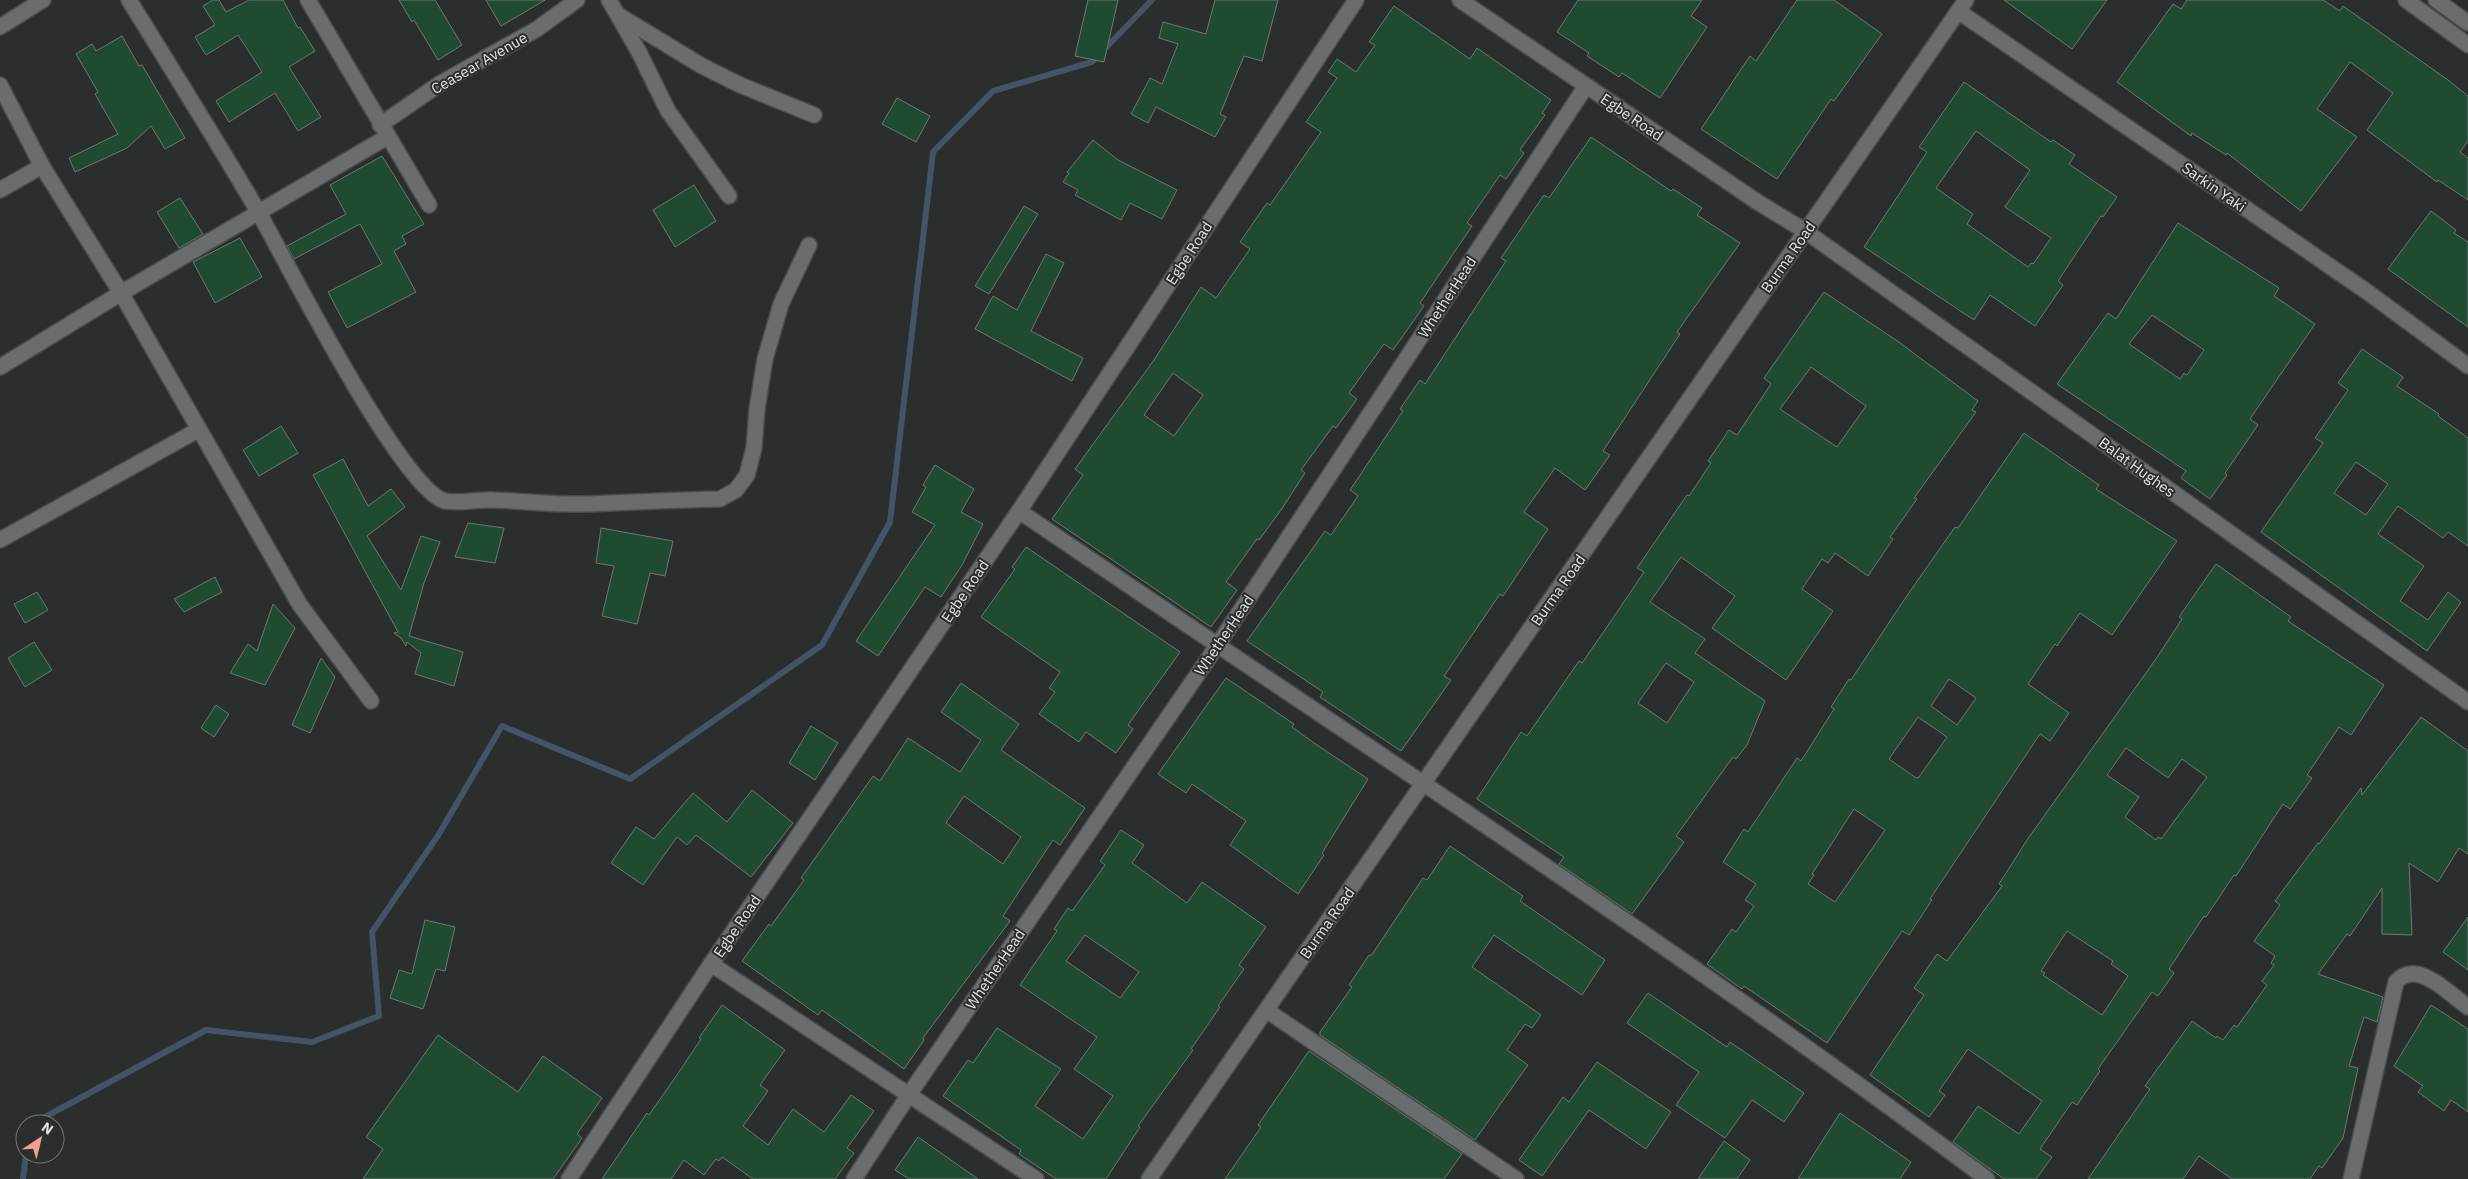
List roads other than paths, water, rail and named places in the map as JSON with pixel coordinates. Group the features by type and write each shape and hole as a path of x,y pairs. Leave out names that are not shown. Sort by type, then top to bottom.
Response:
{"street":[{"path":"0,27 43,0"},
{"path":"130,0 259,213 362,398 398,453 423,486 432,494 445,501 489,500 588,504 624,500 720,498 731,494 747,476 754,448 757,409 765,359 781,304 809,245"},
{"path":"308,0 429,205"},
{"name":"Ceasear Avenue","path":"0,367 121,293 259,213 384,131 441,83 537,29 577,0"},
{"path":"609,0 639,52 668,111 729,196"},
{"name":"Egbe Road","path":"569,1179 711,964 1020,511 1356,0"},
{"name":"Egbe Road","path":"1460,0 1756,201 1805,231"},
{"path":"2406,0 2468,45"},
{"path":"2436,0 2468,23"},
{"name":"Burma Road","path":"1149,1179 1962,5"},
{"name":"Sarkin Yaki","path":"1962,5 2468,366"},
{"path":"616,14 702,66 738,84 814,115"},
{"path":"0,85 42,166 121,293 300,605 371,702"},
{"name":"WhetherHead","path":"854,1179 908,1096 1217,646 1586,86"},
{"path":"0,190 42,166"},
{"name":"Balat Hughes","path":"1805,231 2468,702"},
{"path":"0,540 198,430"},
{"path":"1020,511 1217,646 1424,783 1848,1075 1987,1179"},
{"path":"711,964 1036,1179"},
{"path":"2351,1179 2396,982 2402,975 2415,972 2424,976 2468,1007"},
{"path":"1266,1010 1516,1179"}],"waterway":[{"path":"51,1114 206,1030 312,1042 379,1016 372,932 439,834 502,726 630,779 822,645 890,522 933,152 993,91 1092,62 1152,0"},
{"path":"23,1179 25,1164"}]}
